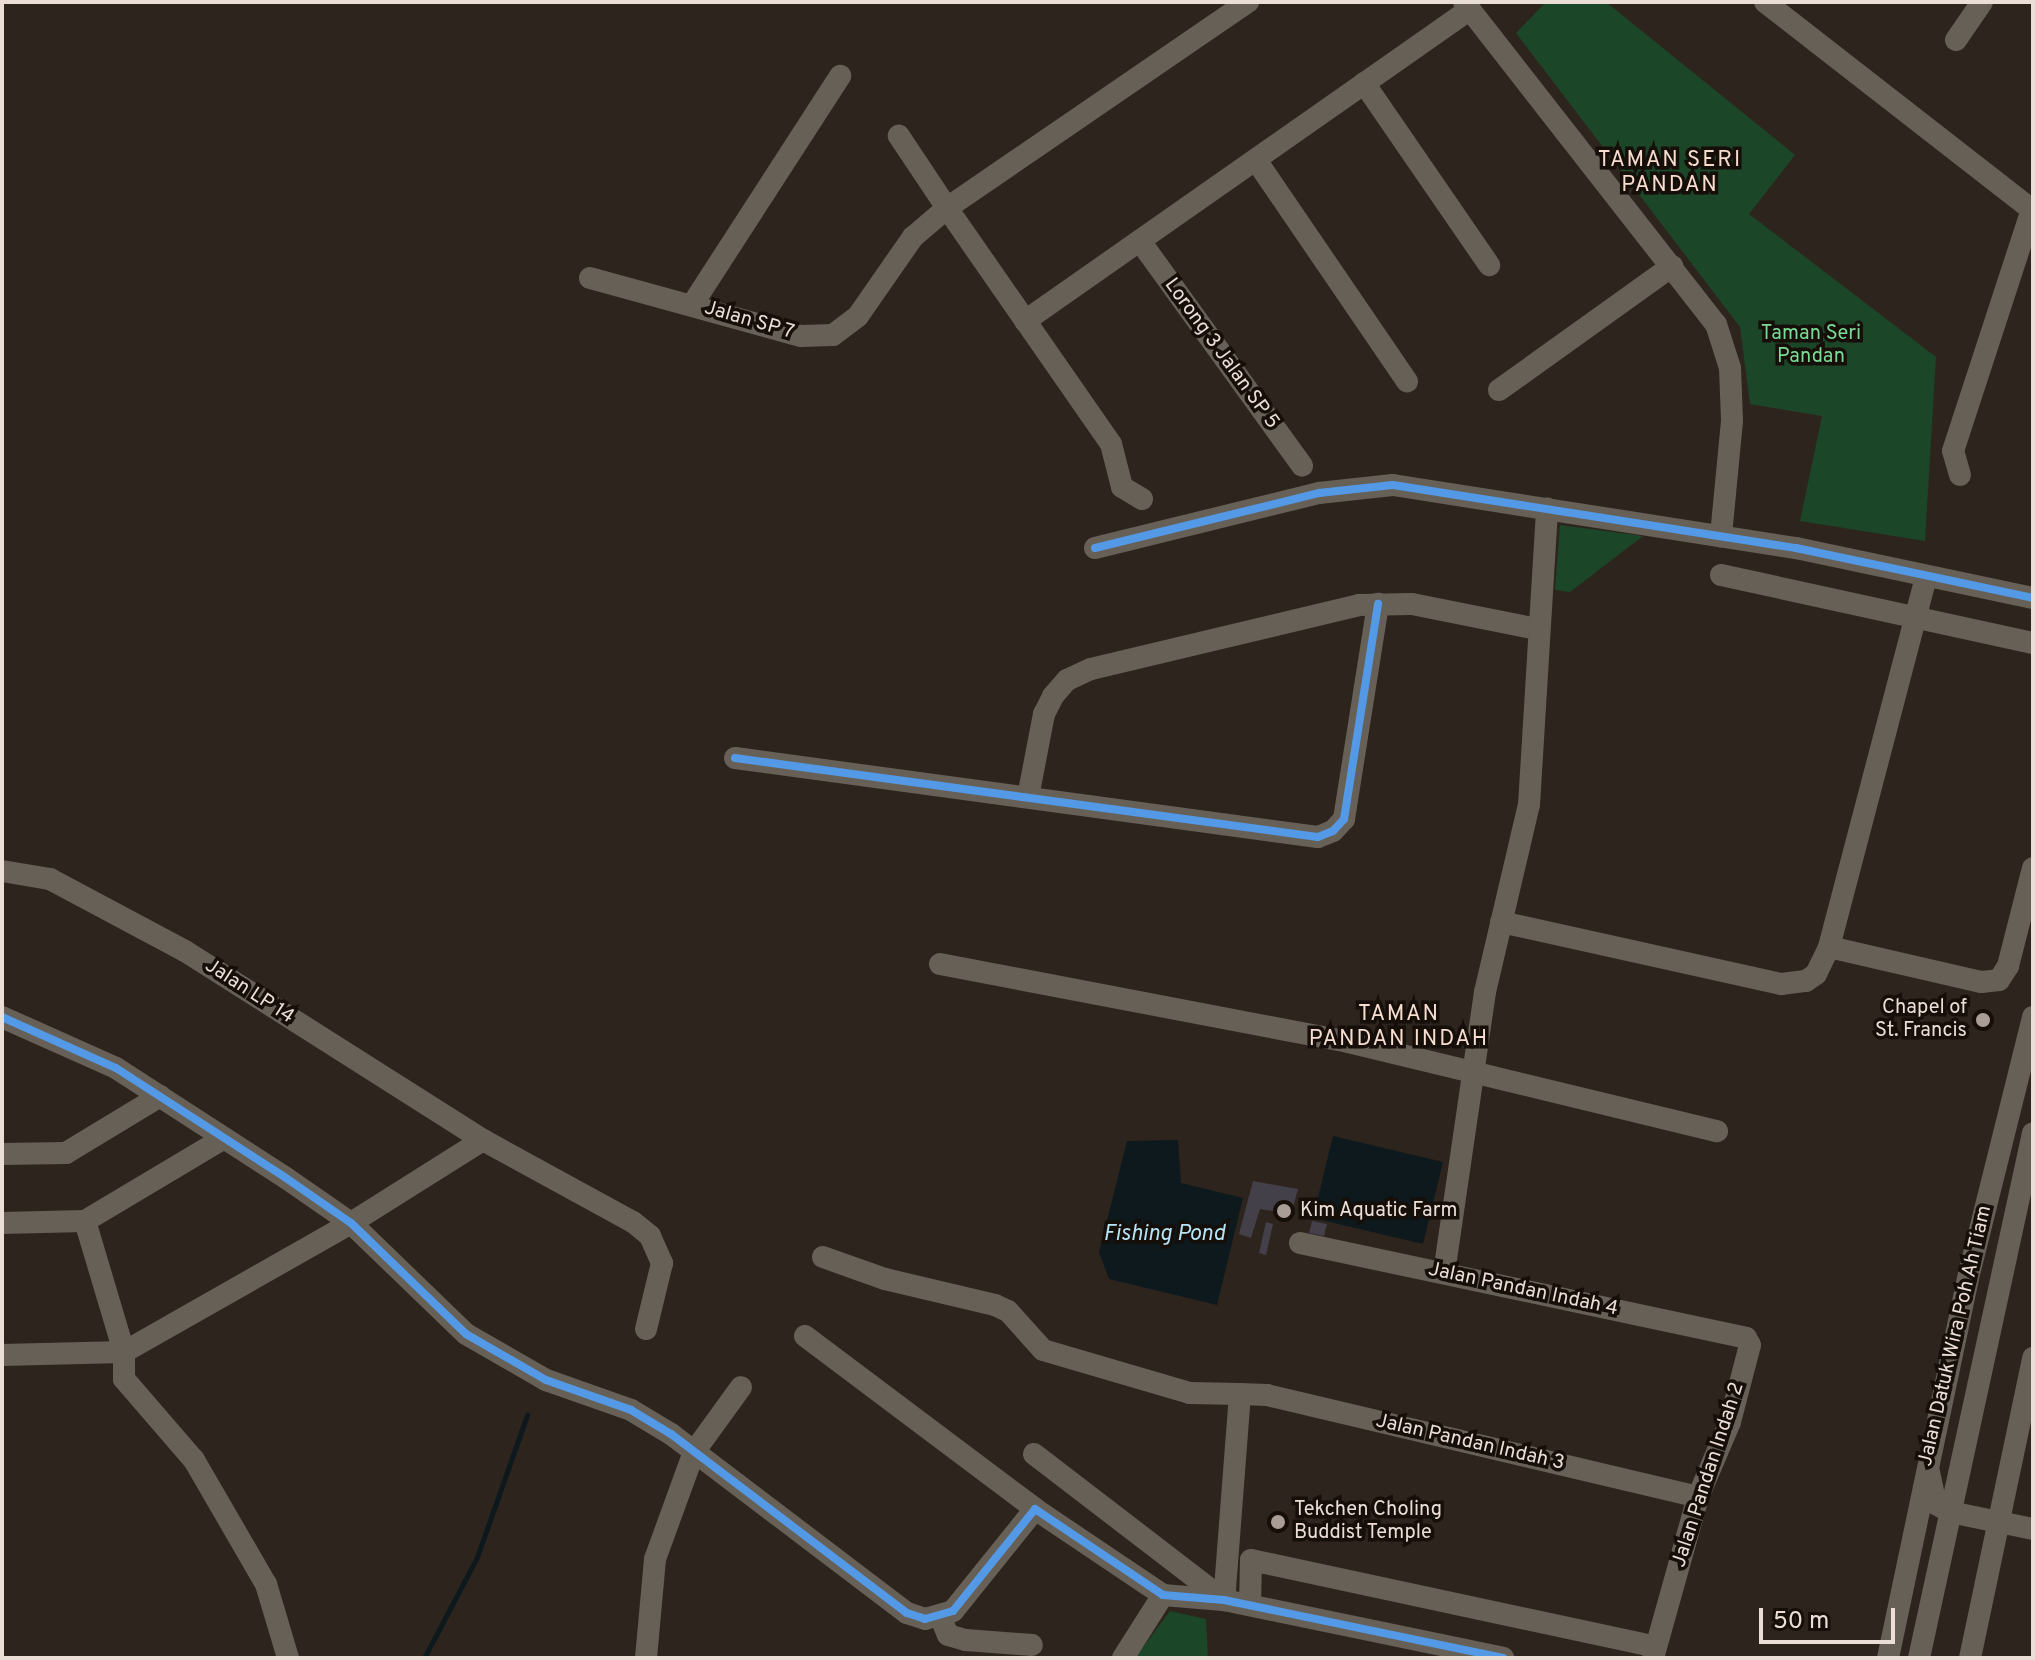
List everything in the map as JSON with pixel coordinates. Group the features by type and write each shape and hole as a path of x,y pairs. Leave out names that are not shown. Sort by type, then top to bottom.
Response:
{"street":[{"name":"Jalan SP 7","path":"590,278 801,336 833,335 858,316 913,237 947,208 1248,2"},
{"path":"1765,2 2032,211 1953,451 1960,475"},
{"path":"1956,40 1982,2"},
{"path":"1025,321 1364,83 1466,6 1716,324 1730,368 1732,421 1721,536"},
{"path":"692,305 840,76"},
{"path":"1364,83 1489,265"},
{"path":"899,136 1111,444 1122,487 1142,499"},
{"path":"1256,160 1407,381"},
{"name":"Lorong 3 Jalan SP 5","path":"1140,241 1302,466"},
{"path":"1499,390 1672,266"},
{"path":"1095,548 1357,487 1428,487 1721,536 2033,598"},
{"path":"1444,1273 1472,1070 1501,922 1529,805 1537,629 1547,509"},
{"path":"1721,575 1916,615 2033,643"},
{"path":"1501,922 1781,984 1806,981 1816,974 1829,947 1926,576"},
{"path":"1028,797 1044,714 1067,680 1091,669 1289,619 1378,604 1412,604 1537,629"},
{"path":"735,758 1301,838 1333,831 1347,804 1378,604"},
{"path":"1829,947 1981,982 1999,980 2008,966 2033,868"},
{"name":"Jalan LP 14","path":"2,871 50,879 185,951 483,1140 633,1222 650,1236 662,1263 646,1329"},
{"path":"940,964 1472,1070 1717,1131"},
{"path":"2,1017 116,1068 224,1138 351,1223 466,1334 546,1380 631,1410 694,1452 907,1613 941,1618 953,1611 1035,1509"},
{"name":"Jalan Datuk Wira Poh Ah Tiam","path":"1889,1651 1927,1459 2032,1023"},
{"path":"2,1154 66,1153 160,1096"},
{"name":"Jalan Datuk Wira Poh Ah Tiam","path":"1919,1658 2033,1133"},
{"path":"2,1223 85,1221 224,1138"},
{"path":"2,1355 124,1352 351,1223 483,1140"},
{"path":"85,1221 124,1352 124,1379 194,1460 266,1584 288,1658"},
{"name":"Jalan Pandan Indah 4","path":"1300,1243 1746,1338"},
{"name":"Jalan Pandan Indah 3","path":"823,1257 885,1279 995,1305 1008,1311 1043,1350 1190,1393 1267,1395 1698,1497"},
{"path":"805,1336 1035,1509 1163,1595 1224,1600 1503,1658"},
{"name":"Jalan Pandan Indah 2","path":"1654,1652 1698,1497 1730,1422 1750,1345 1746,1338"},
{"path":"1970,1658 2033,1358"},
{"path":"646,1658 655,1559 694,1452 741,1387"},
{"path":"1224,1600 1240,1394"},
{"path":"1034,1454 1224,1600"},
{"path":"1927,1459 1930,1492 1936,1504 1950,1512 2033,1529"},
{"path":"1889,1651 1926,1526 1950,1512"},
{"path":"1250,1605 1251,1560 1654,1652"},
{"path":"1123,1658 1163,1595"},
{"path":"941,1618 948,1635 966,1640 1032,1645"}],"green space":[{"name":"Taman Seri Pandan","path":"1546,2 1606,2 1795,155 1749,214 1936,357 1925,541 1800,521 1822,416 1750,404 1740,327 1516,33"},
{"path":"1560,525 1643,536 1570,592 1555,590"},
{"path":"1170,1611 1206,1619 1208,1658 1135,1658"}],"water":[{"path":"1333,1136 1443,1162 1423,1244 1313,1218"},
{"name":"Fishing Pond","path":"1178,1140 1181,1183 1243,1198 1217,1305 1109,1279 1099,1252 1127,1141"}],"building":[{"name":"Kim Aquatic Farm","path":"1253,1181 1298,1189 1291,1214 1260,1209 1251,1238 1239,1234"},
{"path":"1312,1221 1327,1224 1324,1236 1309,1233"},
{"path":"1266,1222 1273,1224 1266,1255 1259,1253"}],"waterway":[{"path":"424,1658 477,1557 527,1415"}],"cycle path":[{"path":"1095,548 1319,493 1393,485 1796,548 2033,598"},
{"path":"735,758 1318,837 1333,831 1344,819 1378,604"},
{"path":"2,1017 116,1068 286,1178 351,1223 466,1334 546,1380 631,1410 671,1434 907,1613 925,1619 953,1611 1035,1509 1163,1595 1224,1600 1503,1658"}],"place":[{"name":"Chapel of St. Francis","path":"1983,1020"},
{"name":"Kim Aquatic Farm","path":"1284,1211"},
{"name":"Tekchen Choling Buddist Temple","path":"1278,1522"}],"district":[{"name":"TAMAN SERI PANDAN","path":"1670,172"},
{"name":"TAMAN PANDAN INDAH","path":"1399,1026"}]}
